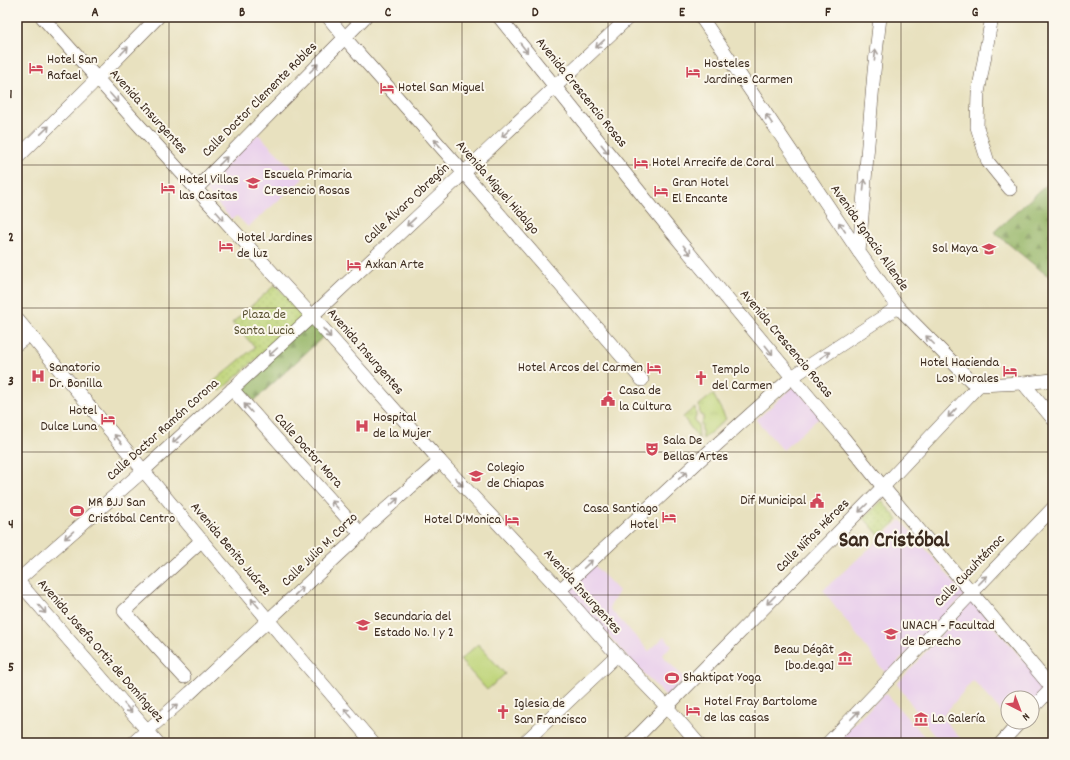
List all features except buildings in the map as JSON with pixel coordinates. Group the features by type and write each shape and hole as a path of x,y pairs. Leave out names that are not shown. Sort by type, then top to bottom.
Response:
{"street":[{"name":"Avenida Insurgentes","path":"42,17 312,316 440,461 560,590 698,743"},
{"path":"17,158 158,17"},
{"name":"Avenida Miguel Hidalgo","path":"328,17 344,38 464,173 642,380"},
{"name":"Calle Doctor Clemente Robles","path":"196,188 365,17"},
{"name":"Avenida Crescencio Rosas","path":"500,17 671,231 883,487 1053,688"},
{"name":"Calle Álvaro Obregón","path":"312,316 554,86 629,17"},
{"name":"Avenida Ignacio Allende","path":"701,17 859,252 898,307 971,381 979,385"},
{"path":"859,252 880,17"},
{"path":"992,17 978,93 977,127 988,162 1010,189"},
{"path":"560,590 702,457 792,377 898,307"},
{"name":"Calle Doctor Ramón Corona","path":"17,580 144,470 312,316"},
{"name":"Avenida Benito Juárez","path":"17,319 268,620 373,743"},
{"path":"17,344 30,334"},
{"path":"979,385 1053,380"},
{"path":"1023,383 1053,419"},
{"name":"Calle Niños Héroes","path":"631,743 883,487 979,385"},
{"name":"Calle Doctor Mora","path":"232,389 361,534"},
{"name":"Calle Julio M. Corzo","path":"133,743 190,693 361,534 368,525 440,461"},
{"name":"Calle Cuauhtémoc","path":"828,743 1053,508"},
{"path":"184,677 124,611 202,540"},
{"name":"Avenida Josefa Ortiz de Domínguez","path":"17,580 158,743"},
{"path":"524,743 618,655"},
{"path":"1040,701 1053,688"},
{"path":"1000,743 1012,730"}],"shaded area":[{"name":"Escuela Primaria Cresencio Rosas","path":"258,134 303,179 248,227 237,216 231,219 203,187"},
{"path":"794,386 821,416 783,450 756,420"},
{"name":"UNACH - Facultad de Derecho","path":"901,520 965,595 886,674 823,590"},
{"path":"594,565 619,591 609,608 649,651 664,637 672,645 662,655 685,679 666,697 566,591"},
{"path":"972,600 1047,688 1040,695 1040,690 1000,690 1000,710 973,680 942,717 964,743 940,743 897,684"},
{"path":"885,693 930,743 835,743"}],"green space":[{"path":"1053,179 1053,279 994,232"},
{"name":"Plaza de Santa Lucia","path":"275,285 306,316 220,391 212,383 255,347 232,323"},
{"path":"309,322 325,335 254,401 240,385"},
{"path":"713,394 726,419 703,439 701,423 703,421 703,416 700,415 699,405"},
{"path":"695,407 695,422 698,424 699,439 683,417"},
{"path":"882,501 898,520 880,536 864,518"},
{"path":"478,644 505,674 487,690 460,660"}],"place":[{"name":"Hotel San Rafael","path":"36,68"},
{"name":"Hosteles Jardines Carmen","path":"693,72"},
{"name":"Hotel San Miguel","path":"387,88"},
{"name":"Hotel Arrecife de Coral","path":"641,163"},
{"name":"Escuela Primaria Cresencio Rosas","path":"253,183"},
{"name":"Hotel Villas las Casitas","path":"168,188"},
{"name":"Gran Hotel El Encante","path":"661,191"},
{"name":"Hotel Jardines de luz","path":"226,246"},
{"name":"Sol Maya","path":"989,249"},
{"name":"Axkan Arte","path":"354,265"},
{"name":"Hotel Arcos del Carmen","path":"654,368"},
{"name":"Hotel Hacienda Los Morales","path":"1010,371"},
{"name":"Sanatorio Dr. Bonilla","path":"38,376"},
{"name":"Templo del Carmen","path":"701,378"},
{"name":"Casa de la Cultura","path":"608,399"},
{"name":"Hotel Dulce Luna","path":"108,419"},
{"name":"Hospital de la Mujer","path":"362,426"},
{"name":"Sala De Bellas Artes","path":"652,449"},
{"name":"Colegio de Chiapas","path":"476,476"},
{"name":"Dif Municipal","path":"817,501"},
{"name":"MR BJJ San Cristóbal Centro","path":"77,511"},
{"name":"Casa Santiago Hotel","path":"669,517"},
{"name":"Hotel D'Monica","path":"512,520"},
{"name":"Secundaria del Estado No. 1 y 2","path":"363,625"},
{"name":"UNACH - Facultad de Derecho","path":"891,634"},
{"name":"Beau Dégât [bo.de.ga]","path":"845,658"},
{"name":"Shaktipat Yoga","path":"672,678"},
{"name":"Hotel Fray Bartolome de las casas","path":"693,710"},
{"name":"Iglesia de San Francisco","path":"503,712"},
{"name":"La Galería","path":"921,719"}],"district":[{"name":"San Cristóbal","path":"894,541"}]}
